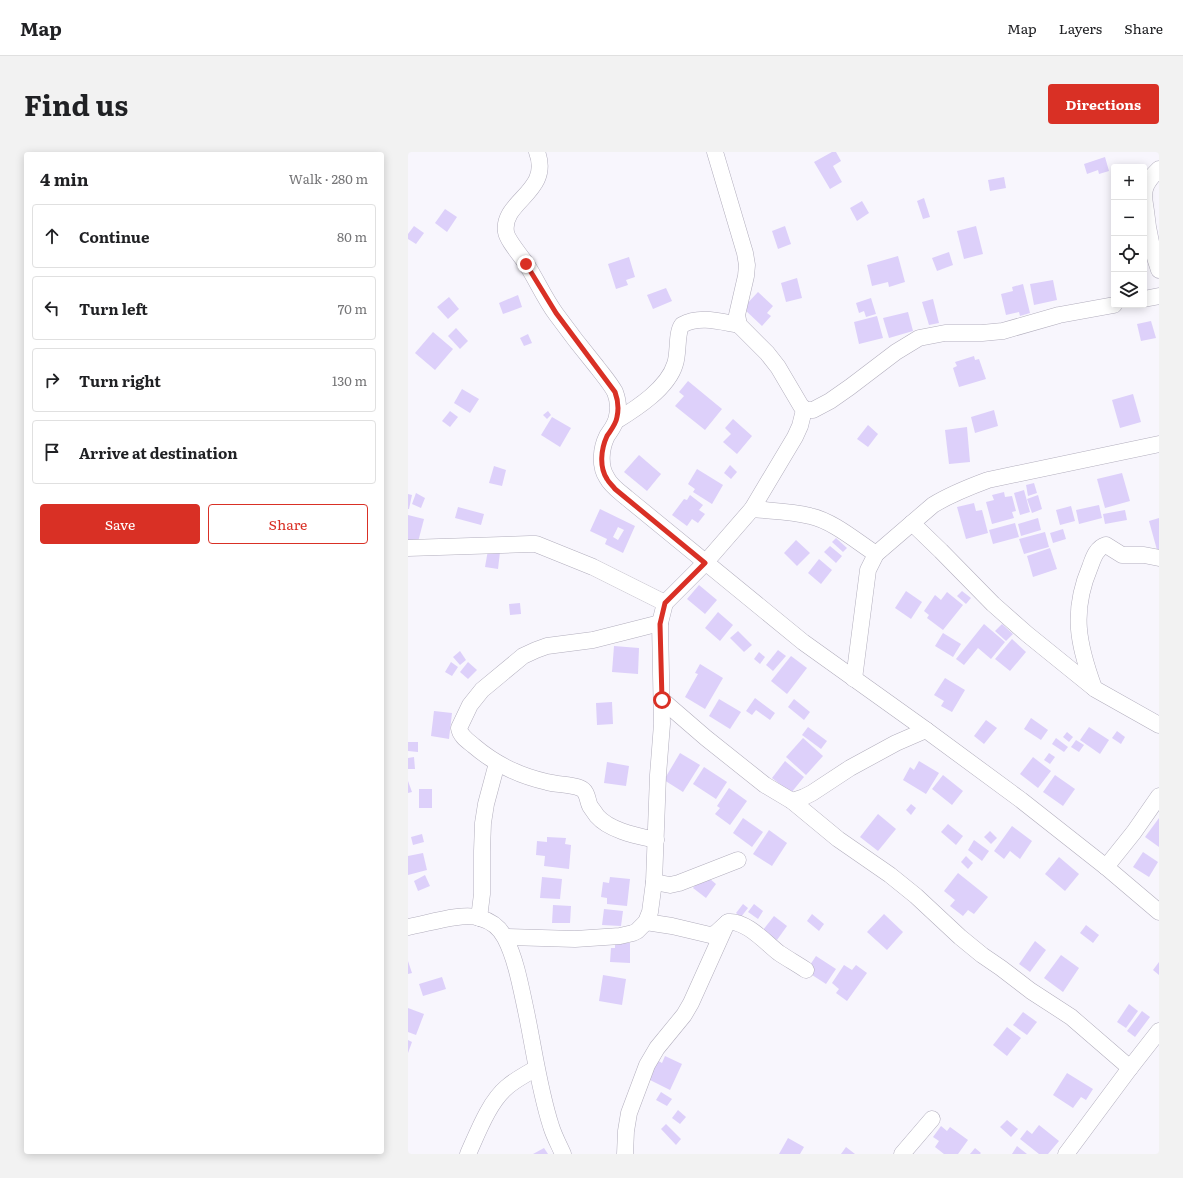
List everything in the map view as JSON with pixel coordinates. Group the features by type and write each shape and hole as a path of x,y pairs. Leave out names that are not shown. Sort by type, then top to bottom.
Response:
{"street":[{"path":"537,152 540,164 538,178 510,215 506,226 506,234 556,313 613,389 617,397 618,409 616,421 602,451 602,461 607,479 621,494 791,633 1021,800 1106,867 1159,912"},
{"path":"715,152 745,253 747,265 737,315 739,325"},
{"path":"1159,169 1151,177 1147,184 1144,198 1148,232 1159,270"},
{"path":"1147,298 1159,296"},
{"path":"616,421 646,401 672,372 678,351 679,332 682,325 688,322 715,320 739,325 767,353 778,367 800,406 807,411 813,410 830,401 896,352 919,338 945,333 982,333 1003,331 1059,315 1111,306"},
{"path":"505,937 575,939 620,936 637,931 646,922 650,912 654,882 658,775 662,724 660,624 665,603 705,563 752,509 795,437 800,426 804,410"},
{"path":"854,679 868,570 876,554 933,505 963,489 988,480 1159,444"},
{"path":"752,509 810,516 820,519 832,525 876,554"},
{"path":"912,523 993,604 1027,634 1095,689 1159,725"},
{"path":"408,548 536,544 593,567 665,603"},
{"path":"1095,689 1086,666 1078,629 1080,596 1084,580 1094,557 1099,549 1106,545 1122,555 1144,555 1159,558"},
{"path":"656,840 632,835 601,820 590,806 586,792 580,788 533,778 498,763 481,752 463,737 459,728 470,705 482,690 523,656 547,646 593,640 660,624"},
{"path":"662,700 706,738 765,785 792,801 838,839 890,875 916,896 982,955 1071,1018 1130,1068"},
{"path":"792,801 808,795 850,768 896,743 926,730"},
{"path":"480,918 482,894 483,823 486,804 498,763"},
{"path":"1106,867 1134,832 1159,796"},
{"path":"654,882 670,885 679,883 738,860"},
{"path":"408,927 445,919 465,917 480,918 498,927 505,937 523,997 536,1068 551,1128 563,1154"},
{"path":"646,922 672,926 710,935 716,933 727,923 733,922 753,931 781,954 806,970"},
{"path":"625,1154 626,1131 629,1113 647,1065 657,1048 684,1015 727,923"},
{"path":"1066,1154 1159,1031"},
{"path":"468,1154 494,1101 507,1087 536,1068"},
{"path":"902,1154 932,1119"}],"building":[{"path":"832,152 836,152 841,161 833,166 842,182 830,189 814,162"},
{"path":"1105,157 1109,171 1099,174 1098,170 1087,174 1084,164"},
{"path":"1004,177 1006,188 990,191 988,180"},
{"path":"924,198 930,217 923,219 917,201"},
{"path":"862,201 869,213 857,221 850,208"},
{"path":"445,209 457,217 447,232 435,223"},
{"path":"414,226 424,233 416,244 408,239 408,234"},
{"path":"785,226 791,244 778,249 772,231"},
{"path":"976,226 983,254 964,259 957,231"},
{"path":"949,252 953,265 937,271 932,258"},
{"path":"898,256 905,282 889,287 888,282 872,286 867,265"},
{"path":"629,257 635,277 626,280 628,285 616,289 608,264"},
{"path":"797,278 802,298 786,302 781,283"},
{"path":"1053,280 1057,300 1034,305 1030,284"},
{"path":"1023,284 1030,313 1020,316 1019,312 1006,315 1001,294 1013,291 1012,287"},
{"path":"666,288 672,301 653,309 647,295"},
{"path":"758,292 773,306 767,313 771,316 762,326 743,308"},
{"path":"518,295 522,307 503,314 499,303"},
{"path":"449,297 459,309 448,319 437,307"},
{"path":"871,298 876,314 866,317 864,311 859,313 856,303"},
{"path":"933,299 939,323 929,325 922,302"},
{"path":"908,312 913,331 889,338 883,318"},
{"path":"877,316 883,338 859,344 854,322"},
{"path":"1151,321 1156,338 1141,341 1137,324"},
{"path":"456,328 468,341 460,349 448,336"},
{"path":"433,332 453,349 435,370 415,353"},
{"path":"528,334 532,343 524,346 520,338"},
{"path":"974,356 975,360 979,359 986,379 959,387 953,368 957,366 955,362"},
{"path":"688,381 722,409 705,430 675,406 684,396 679,392"},
{"path":"462,389 479,399 470,413 454,403"},
{"path":"1133,394 1141,422 1120,428 1112,400"},
{"path":"994,410 998,426 975,433 971,417"},
{"path":"450,411 458,417 450,427 442,421"},
{"path":"548,411 551,415 547,419 543,415"},
{"path":"552,417 571,428 560,447 541,435"},
{"path":"733,419 752,436 737,454 723,442 731,434 725,428"},
{"path":"868,425 878,434 868,447 857,439"},
{"path":"967,427 970,462 949,464 945,430"},
{"path":"639,455 661,474 647,491 624,472"},
{"path":"730,465 737,472 731,479 724,473"},
{"path":"494,466 506,470 502,486 489,483"},
{"path":"697,469 723,485 712,504 693,492 695,489 688,484"},
{"path":"1122,473 1130,501 1105,508 1097,479"},
{"path":"1034,483 1037,493 1028,496 1026,485"},
{"path":"1024,490 1030,512 1020,515 1014,493"},
{"path":"1004,492 1005,497 1012,496 1016,511 1012,512 1014,518 992,524 986,502 994,500 992,495"},
{"path":"416,493 425,498 421,508 412,504"},
{"path":"408,494 412,495 409,509 408,509"},
{"path":"690,495 703,505 699,510 705,514 698,523 692,519 687,526 672,515 684,499 687,500"},
{"path":"1038,495 1042,509 1032,513 1027,499"},
{"path":"974,503 976,511 982,510 988,533 966,539 957,507"},
{"path":"1099,505 1102,518 1079,524 1076,510"},
{"path":"1071,506 1075,521 1060,525 1056,510"},
{"path":"458,507 484,514 481,525 455,518"},
{"path":"600,509 635,526 623,553 605,544 607,539 590,531","holes":["618,527 624,530 618,540 613,537"]},
{"path":"1125,510 1127,520 1105,524 1103,514"},
{"path":"408,515 424,519 418,542 408,540"},
{"path":"1038,518 1041,530 1021,536 1018,524"},
{"path":"1159,518 1159,550 1157,550 1149,521"},
{"path":"1015,523 1019,537 993,544 989,530"},
{"path":"1063,529 1066,539 1053,543 1050,533"},
{"path":"1045,532 1049,547 1024,554 1019,539"},
{"path":"836,538 847,548 843,552 832,542"},
{"path":"796,540 810,553 797,566 784,553"},
{"path":"830,546 842,556 836,563 824,552"},
{"path":"1050,548 1057,569 1033,577 1027,556"},
{"path":"488,550 500,552 498,569 485,567"},
{"path":"819,559 832,570 821,584 808,573"},
{"path":"699,585 717,600 705,614 687,599"},
{"path":"906,591 922,602 911,619 895,608"},
{"path":"962,591 971,598 966,604 957,596"},
{"path":"947,592 963,605 943,630 927,618 929,615 924,611 935,595 941,600"},
{"path":"520,603 521,614 510,615 509,604"},
{"path":"718,612 733,625 720,641 705,628"},
{"path":"984,624 1005,642 991,659 978,648 964,665 956,659"},
{"path":"1002,624 1013,634 1006,641 995,631"},
{"path":"738,631 752,645 744,652 730,638"},
{"path":"943,633 961,644 953,657 935,646"},
{"path":"1012,639 1026,652 1010,671 995,659"},
{"path":"614,646 639,648 638,674 612,672"},
{"path":"778,650 786,656 773,671 766,665"},
{"path":"460,651 466,660 460,665 453,657"},
{"path":"759,652 765,657 760,664 754,659"},
{"path":"791,656 807,668 787,694 771,681"},
{"path":"451,662 458,667 452,676 445,672"},
{"path":"468,662 477,670 468,679 460,672"},
{"path":"700,664 723,678 705,709 685,697 698,674 695,673"},
{"path":"945,678 965,690 952,712 941,706 944,701 934,695"},
{"path":"755,698 775,713 770,720 756,710 752,715 746,711"},
{"path":"719,699 741,712 730,729 709,716"},
{"path":"794,699 810,712 804,720 788,707"},
{"path":"612,702 613,724 597,725 596,703"},
{"path":"434,711 452,713 449,739 431,736"},
{"path":"1031,718 1048,730 1041,740 1024,729"},
{"path":"986,720 997,728 984,744 974,736"},
{"path":"808,727 827,741 821,749 802,735"},
{"path":"1089,727 1109,740 1100,754 1080,740"},
{"path":"1117,731 1125,737 1121,744 1112,738"},
{"path":"1067,732 1073,737 1069,742 1063,737"},
{"path":"803,738 823,756 806,775 786,757"},
{"path":"1056,738 1068,747 1064,752 1052,744"},
{"path":"1076,740 1084,745 1079,752 1071,747"},
{"path":"408,742 418,742 418,752 408,751"},
{"path":"680,753 700,765 683,792 664,780"},
{"path":"1049,753 1055,757 1050,764 1044,760"},
{"path":"414,757 415,769 408,769 408,758"},
{"path":"1033,757 1051,771 1038,788 1020,774"},
{"path":"785,761 804,777 791,793 772,778"},
{"path":"919,761 939,773 926,794 903,780 910,767 914,770"},
{"path":"607,762 629,766 626,786 604,783"},
{"path":"704,767 727,782 716,799 693,784"},
{"path":"943,775 963,791 952,805 932,789"},
{"path":"1055,775 1075,789 1063,806 1043,792"},
{"path":"408,781 412,792 408,793"},
{"path":"729,788 747,801 730,825 715,814 720,808 717,806"},
{"path":"419,789 432,789 432,808 419,808"},
{"path":"911,804 916,808 911,815 906,810"},
{"path":"878,814 896,829 878,851 860,837"},
{"path":"743,818 763,832 752,847 733,833"},
{"path":"1159,818 1159,847 1145,837"},
{"path":"948,824 963,836 956,845 941,832"},
{"path":"1012,826 1032,841 1020,859 1010,851 1004,859 994,851"},
{"path":"769,830 787,843 772,866 753,854"},
{"path":"990,831 997,838 991,844 984,837"},
{"path":"422,834 424,842 413,845 411,837"},
{"path":"547,837 566,838 565,844 571,845 569,869 544,866 545,856 536,855 537,841 547,842"},
{"path":"974,840 989,851 982,861 968,850"},
{"path":"1143,852 1158,862 1149,877 1133,867"},
{"path":"423,853 427,870 408,875 408,856"},
{"path":"966,856 973,863 968,869 961,862"},
{"path":"1059,857 1079,874 1065,891 1045,874"},
{"path":"958,873 988,897 974,914 968,910 963,916 950,906 955,900 944,891"},
{"path":"704,874 716,884 706,898 693,888"},
{"path":"425,875 430,886 418,891 414,881"},
{"path":"542,877 562,879 560,899 540,898"},
{"path":"610,877 630,879 627,906 607,904 607,898 601,897 603,882 609,883"},
{"path":"743,904 748,908 741,917 736,913"},
{"path":"754,904 763,911 758,919 748,912"},
{"path":"553,905 571,906 570,923 552,923"},
{"path":"604,909 623,911 621,926 602,925"},
{"path":"812,914 824,924 819,931 807,921"},
{"path":"884,914 903,932 887,950 867,932"},
{"path":"774,916 787,926 777,940 763,930"},
{"path":"1086,925 1099,935 1093,943 1080,933"},
{"path":"1035,941 1046,950 1030,972 1019,964"},
{"path":"615,942 630,943 630,963 610,962 611,948 615,948"},
{"path":"1061,955 1079,968 1063,992 1044,978"},
{"path":"816,956 836,969 826,984 809,973 813,967 810,965"},
{"path":"408,961 412,973 408,974"},
{"path":"1159,962 1159,975 1153,970"},
{"path":"844,965 852,970 856,965 867,973 847,1001 836,993 839,989 832,983"},
{"path":"603,975 626,979 622,1005 599,1001"},
{"path":"442,977 446,989 423,996 419,984"},
{"path":"1129,1004 1138,1011 1126,1028 1117,1022"},
{"path":"408,1008 424,1014 416,1035 408,1032"},
{"path":"1142,1011 1150,1017 1135,1037 1127,1031"},
{"path":"1023,1012 1037,1022 1027,1035 1013,1025"},
{"path":"1007,1027 1021,1038 1007,1056 993,1045"},
{"path":"408,1040 412,1042 408,1053"},
{"path":"665,1056 682,1064 670,1090 648,1079 657,1060 662,1063"},
{"path":"1067,1073 1093,1089 1086,1100 1081,1097 1073,1108 1053,1095"},
{"path":"661,1092 672,1099 667,1106 656,1100"},
{"path":"678,1110 686,1117 680,1124 672,1118"},
{"path":"1007,1120 1018,1129 1011,1137 1000,1127"},
{"path":"666,1124 681,1139 676,1145 661,1129"},
{"path":"1039,1125 1059,1141 1048,1154 1039,1154 1020,1139 1027,1130 1032,1134"},
{"path":"941,1126 947,1131 950,1127 968,1140 958,1154 944,1154 935,1147 939,1141 933,1137"},
{"path":"788,1138 804,1147 800,1154 779,1154"},
{"path":"1017,1146 1027,1154 1012,1154"},
{"path":"846,1147 855,1154 841,1154"},
{"path":"544,1148 548,1154 533,1154"},
{"path":"975,1148 981,1153 970,1154"}],"route":[{"path":"526,264 556,313 611,386 617,397 618,409 616,421 607,437 602,451 602,461 607,479 615,489 705,563 665,603 660,624 662,700"}]}
